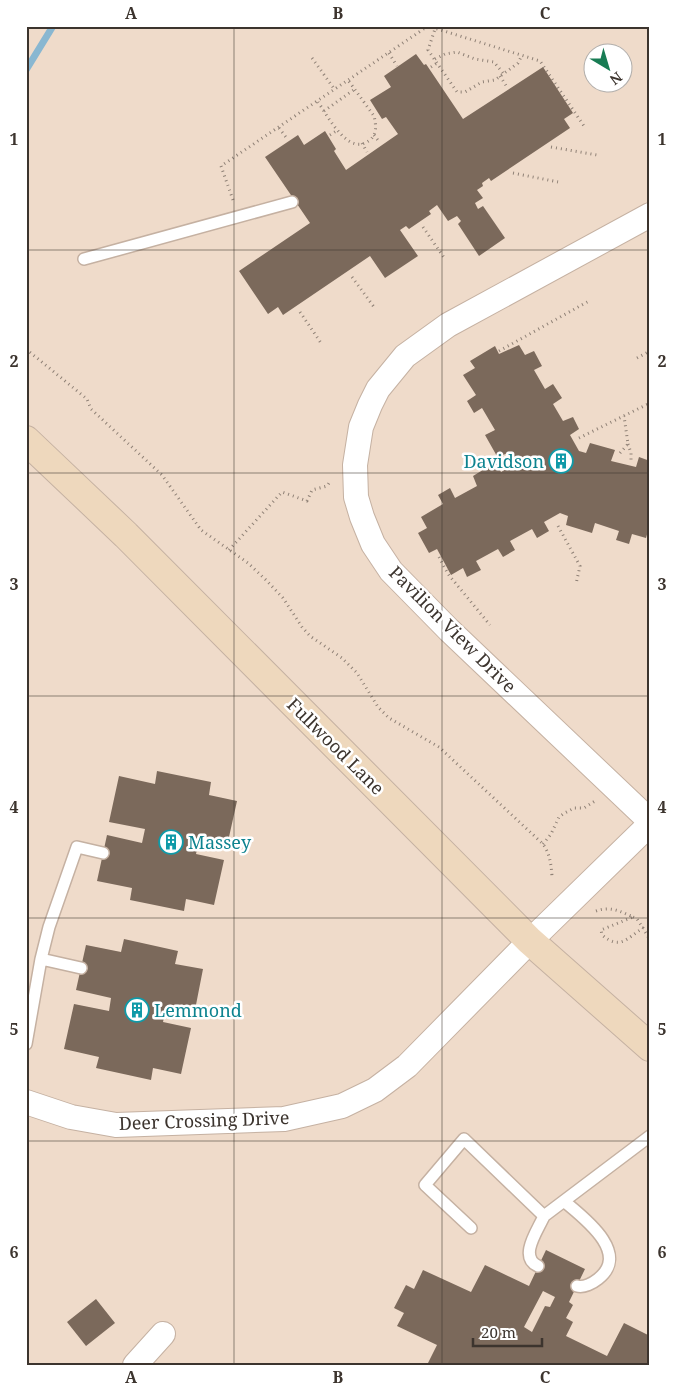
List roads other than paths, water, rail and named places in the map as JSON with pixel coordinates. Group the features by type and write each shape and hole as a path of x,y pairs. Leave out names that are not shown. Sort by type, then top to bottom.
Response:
{"street":[{"name":"Pavilion View Drive","path":"650,215 448,325 405,356 378,389 370,405 361,427 356,465 356,498 362,517 373,544 391,571 449,630 650,823"},
{"name":"Fullwood Lane","path":"26,440 126,535 530,941 650,1047"},
{"name":"Deer Crossing Drive","path":"26,1102 71,1117 116,1125 284,1119 342,1106 375,1090 407,1066 650,823"},
{"path":"135,1365 163,1334"}],"lane":[{"path":"84,259 292,202"},
{"path":"26,1044 41,959 49,927 77,847 103,853"},
{"path":"41,959 81,968"},
{"path":"538,1266 533,1264 529,1249 544,1216 650,1136"},
{"path":"471,1228 424,1185 464,1140 544,1216"},
{"path":"565,1202 586,1219 603,1240 610,1260 609,1267 603,1275 594,1282 580,1287 577,1286"}],"waterway":[{"path":"26,70 53,26"}],"place":[{"name":"Davidson","path":"561,461"},
{"name":"Massey","path":"171,842"},
{"name":"Lemmond","path":"137,1010"}]}
